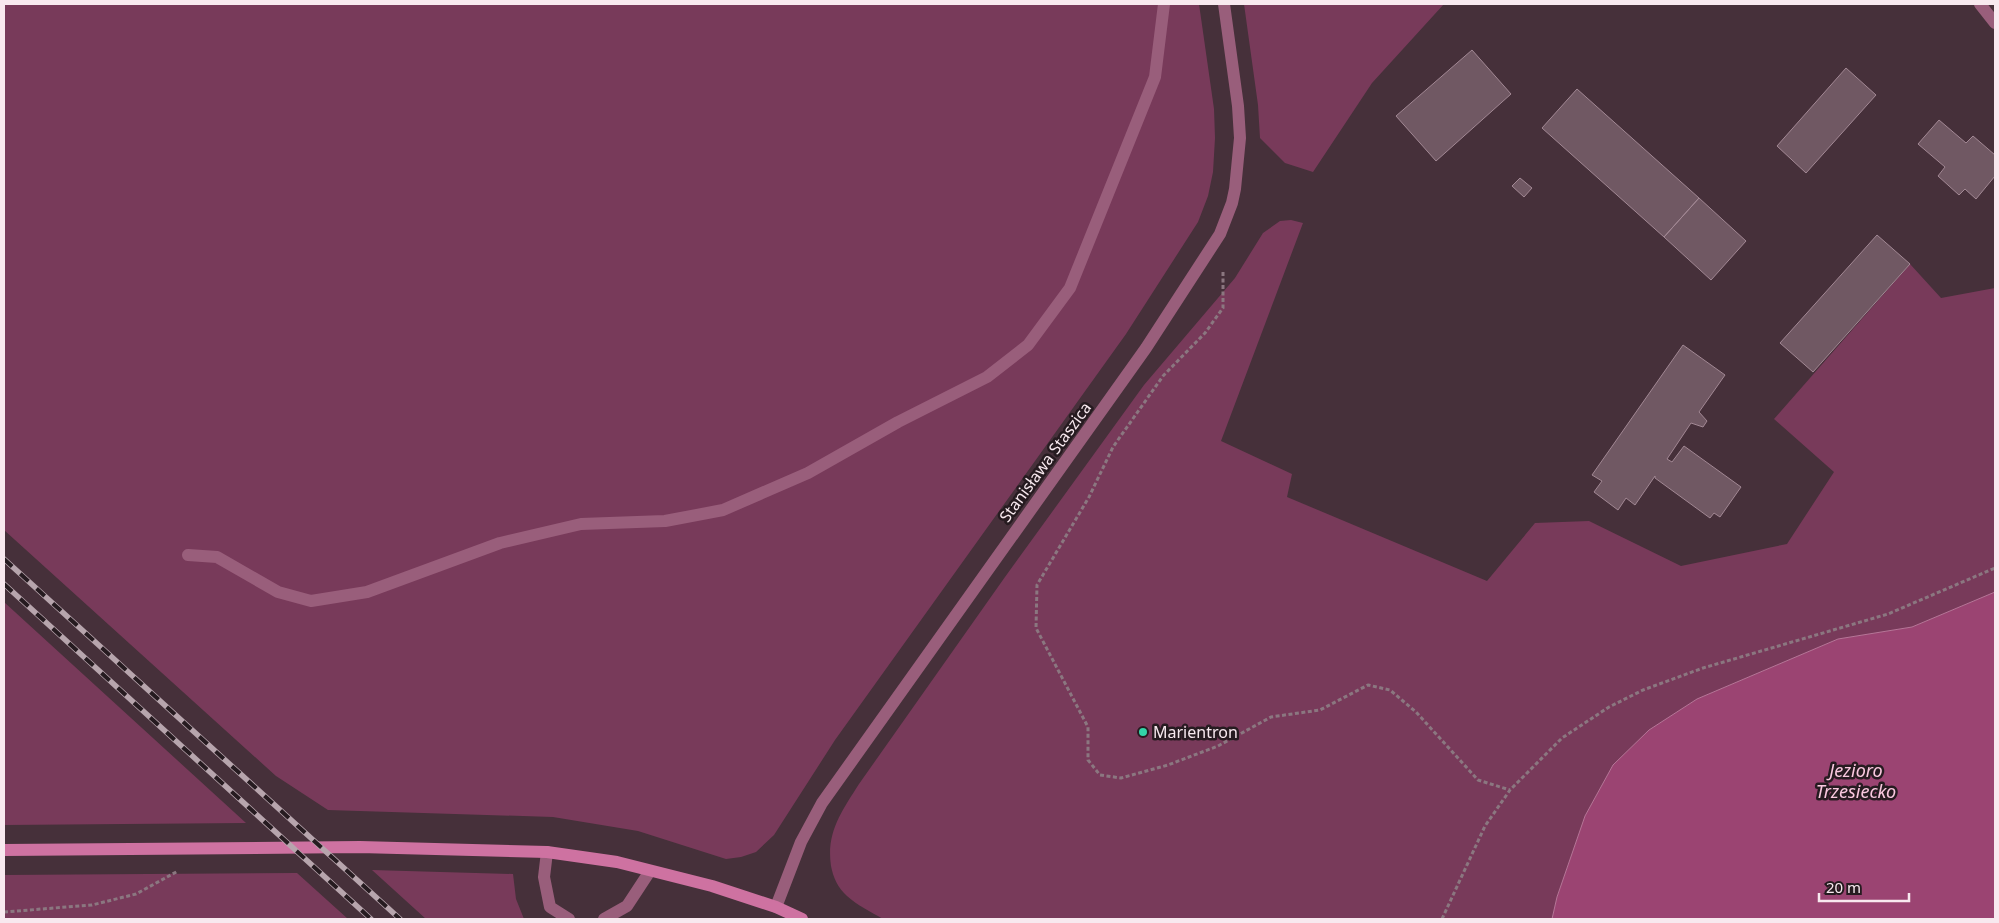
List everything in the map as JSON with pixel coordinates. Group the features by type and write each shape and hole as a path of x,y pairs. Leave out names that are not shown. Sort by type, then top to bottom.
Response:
{"street":[{"path":"188,555 218,557 278,592 311,601 366,592 500,543 572,526 665,520 723,510 808,473 898,422 987,377 1028,345 1070,288 1155,77 1164,4"},
{"name":"Stanisława Staszica","path":"776,908 801,842 822,803 1146,348 1220,234 1232,203 1235,189 1240,138 1238,106 1224,4"},
{"path":"1980,4 1995,23"},
{"path":"4,850 360,847 547,852 617,862 729,891 802,919"},
{"path":"547,852 544,877 550,907 569,919"},
{"path":"604,919 627,906 650,871"}],"path":[{"path":"1223,271 1222,308 1205,333 1163,376 1113,448 1089,497 1037,585 1036,628 1088,727 1088,760 1100,775 1122,778 1168,765 1218,746 1271,717 1320,710 1368,685 1390,690 1416,712 1478,780 1510,790"},
{"path":"1442,919 1485,826 1510,790 1562,738 1609,707 1643,690 1703,668 1888,614 1995,568"},
{"path":"4,912 92,905 136,894 174,874 198,847"}],"shaded area":[{"path":"4,4 1199,4 1214,109 1213,172 1208,196 1198,222 1126,334 835,740 774,835 756,852 726,859 638,831 553,817 328,810 276,776 4,530"},
{"path":"1244,4 1444,4 1372,83 1313,172 1285,163 1260,138 1258,105"},
{"path":"1291,220 1303,223 1221,441 1292,474 1287,497 1487,581 1535,523 1589,521 1681,566 1787,544 1834,472 1774,419 1910,264 1941,298 1995,288 1995,592 1912,627 1838,639 1697,699 1649,730 1613,765 1585,816 1557,897 1552,919 883,919 847,896 835,878 831,866 831,843 833,832 841,813 859,784 1005,577 1144,385 1235,278 1263,233 1280,221"},
{"path":"4,602 246,823 4,825"},
{"path":"372,870 513,874 516,899 524,919 426,919"},
{"path":"297,873 348,919 4,919 4,875"}],"water":[{"name":"Jezioro Trzesiecko","path":"1995,592 1995,919 1552,919 1557,897 1585,816 1613,765 1649,730 1697,699 1838,639 1912,627"}],"building":[{"path":"1472,50 1511,94 1436,161 1396,116"},
{"path":"1846,68 1876,95 1806,173 1777,146"},
{"path":"1577,89 1699,198 1664,237 1542,128"},
{"path":"1939,120 1966,143 1973,136 1995,155 1995,176 1976,199 1965,189 1959,195 1938,176 1945,167 1918,144"},
{"path":"1520,178 1532,188 1524,197 1512,186"},
{"path":"1699,198 1746,241 1711,280 1664,237"},
{"path":"1877,235 1910,264 1813,372 1780,343"},
{"path":"1683,345 1725,375 1699,412 1707,421 1703,427 1691,423 1667,459 1672,462 1684,446 1741,487 1720,517 1714,513 1710,518 1655,478 1655,476 1635,505 1626,498 1618,510 1594,492 1602,481 1592,475"}],"railway":[{"path":"4,559 400,919"},
{"path":"4,584 371,919"}],"place":[{"name":"Marientron","path":"1143,732"}]}
